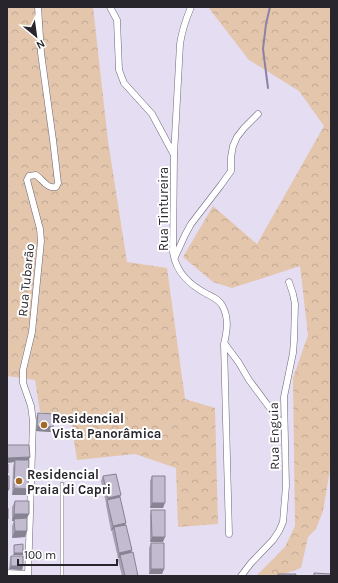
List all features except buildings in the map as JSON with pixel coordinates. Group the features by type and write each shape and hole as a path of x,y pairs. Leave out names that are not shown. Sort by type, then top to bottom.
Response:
{"street":[{"name":"Rua Tubarão","path":"28,575 33,421 31,406 24,383 23,370 32,332 41,242 40,229 27,180 29,176 36,174 47,186 52,188 56,187 58,183 40,53 38,7"},
{"path":"110,7 117,20 119,70 124,83 152,114 174,155"},
{"name":"Rua Tintureira","path":"191,7 181,33 174,155 174,259 182,275 190,284 217,299 223,306 227,317 224,344 229,534"},
{"path":"174,259 184,235 224,182 230,171 233,146 237,137 258,114"},
{"name":"Rua Enguia","path":"241,576 273,540 283,522 286,486 284,397 293,353 295,304 289,282"},
{"path":"224,344 284,427"},
{"path":"7,573 28,575"}],"lane":[{"path":"62,484 62,576"}],"green space":[{"path":"7,7 93,7 108,141 127,262 167,268 185,399 215,408 218,524 178,527 176,468 135,454 77,460 70,416 40,412 35,380 7,376"},
{"path":"208,7 331,7 331,464 323,511 316,529 308,537 301,568 278,576 256,576 285,547 295,526 293,378 308,335 300,266 232,288 213,282 183,257 213,206 257,244 324,126 299,91 249,60"}],"waterway":[{"path":"268,88 263,49 270,7"}],"place":[{"name":"Residencial Vista Panorâmica","path":"44,425"},
{"name":"Residencial Praia di Capri","path":"19,481"}]}
